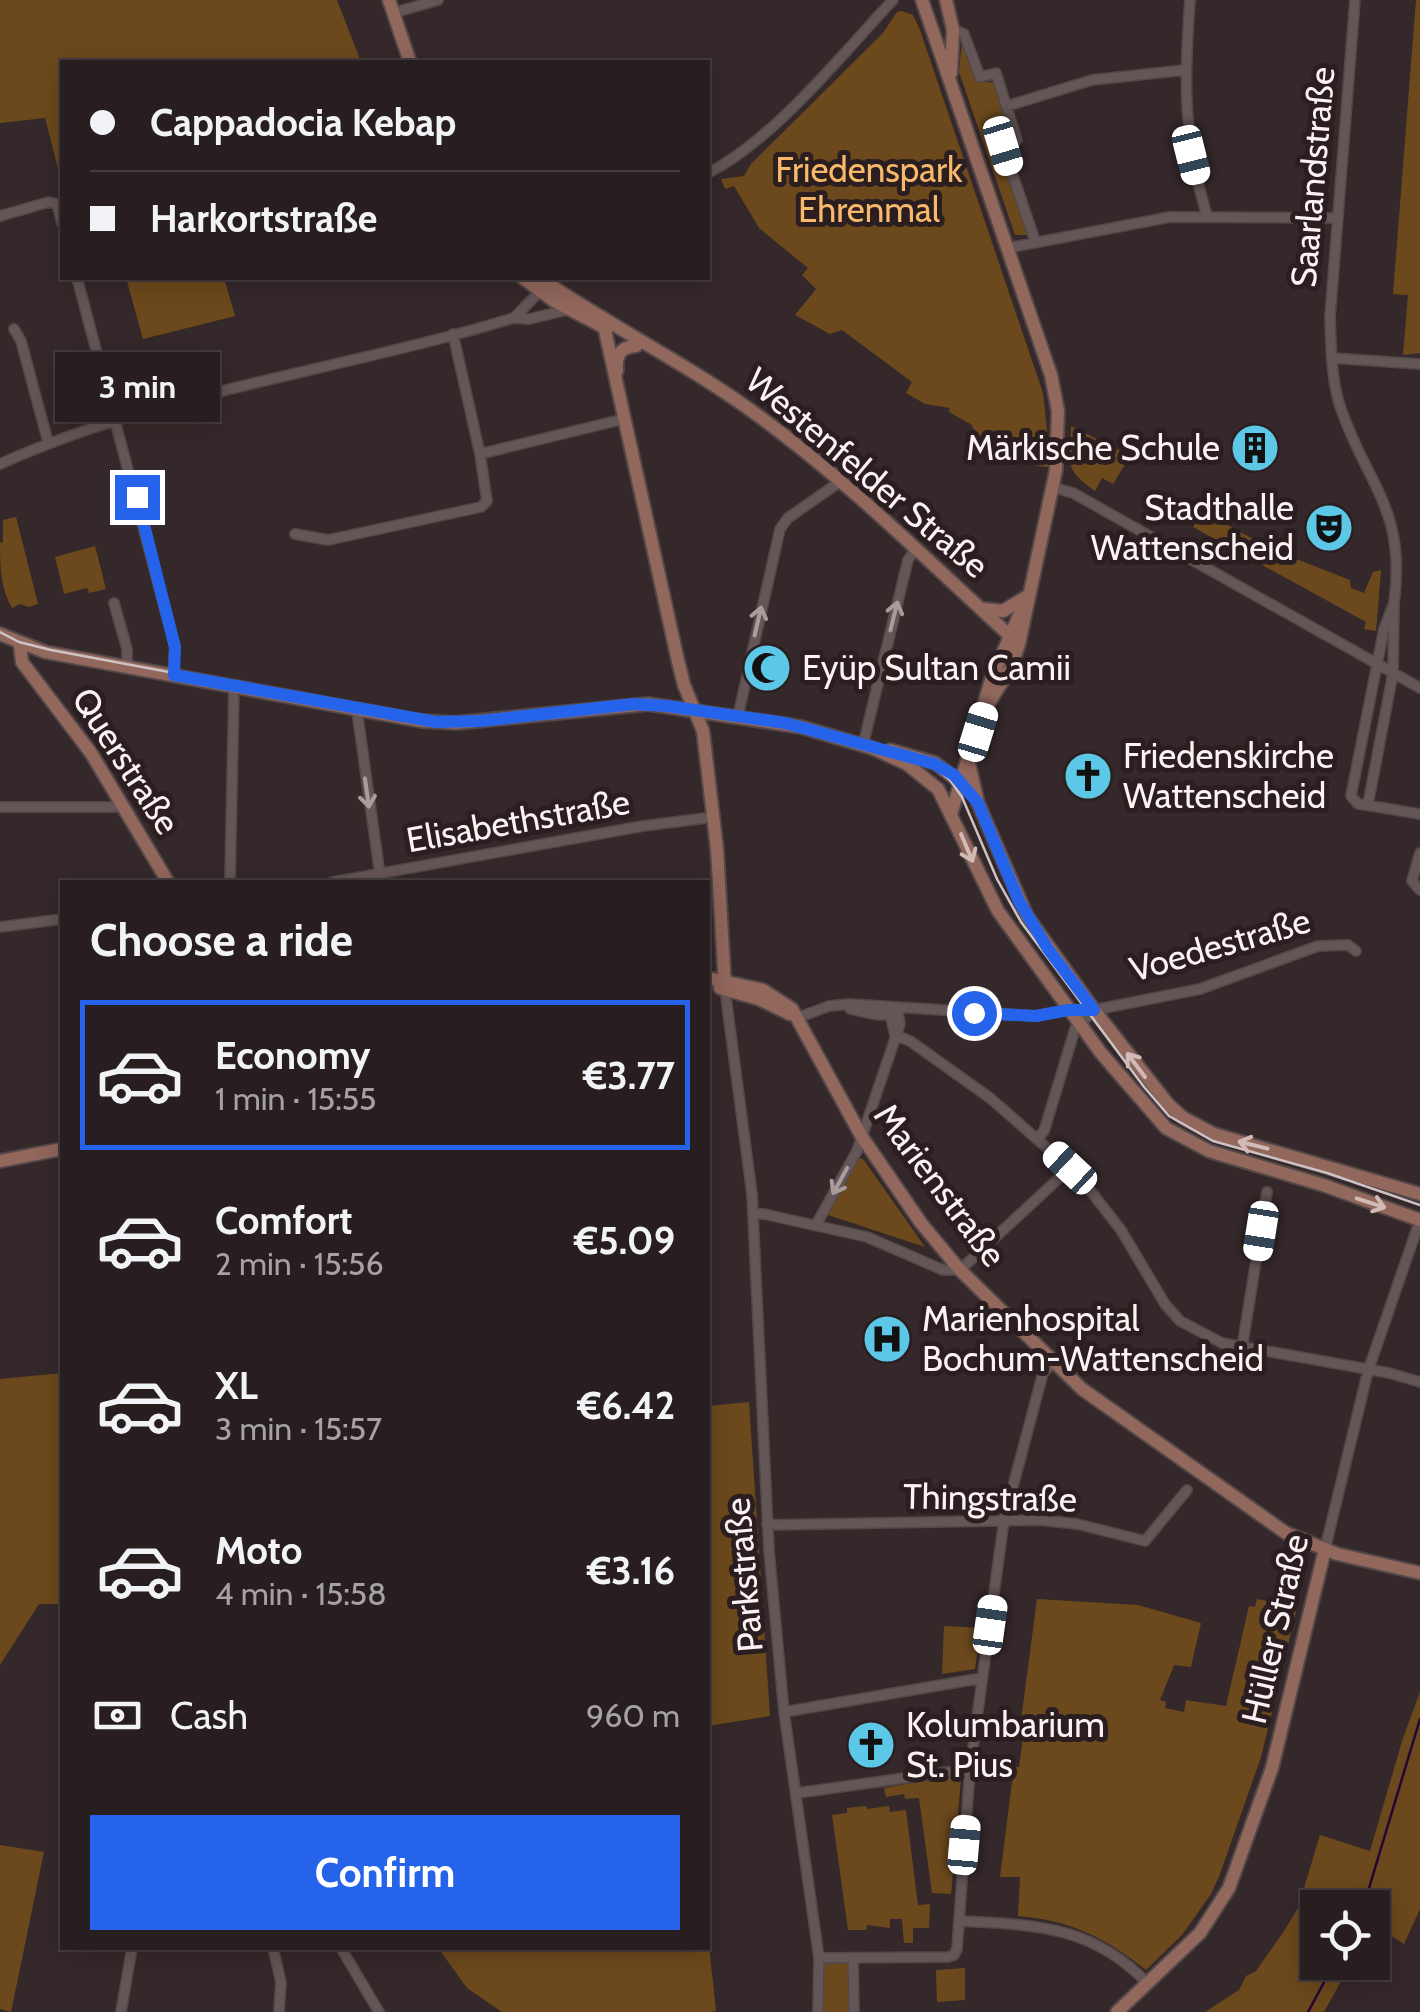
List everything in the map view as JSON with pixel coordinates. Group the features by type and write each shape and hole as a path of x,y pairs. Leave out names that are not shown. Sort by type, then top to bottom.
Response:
{"street":[{"path":"409,60 391,7 438,0"},
{"path":"710,172 774,124 893,0"},
{"path":"922,0 1057,401 1059,442 1029,590 1002,686 984,712 952,812"},
{"path":"946,0 953,30 952,85"},
{"path":"1190,0 1185,70 1188,138 1208,216"},
{"name":"Saarlandstraße","path":"1355,0 1330,317 1332,358 1340,404 1390,516 1397,545 1393,672 1366,805 1358,804 1351,796 1384,629 1394,603"},
{"path":"953,30 964,34 980,78 996,73 1017,140 1003,146 1034,242"},
{"path":"1007,106 1092,80 1185,70"},
{"path":"0,216 49,202 57,204 60,215"},
{"path":"1008,248 1151,220 1208,216 1337,218"},
{"path":"78,280 175,647 174,675"},
{"path":"513,318 544,282"},
{"name":"Westenfelder Straße","path":"544,282 569,310 603,322 758,415 841,481 1015,640"},
{"name":"Westenfelder Straße","path":"544,282 636,346 654,357 667,358"},
{"path":"0,464 48,442 116,421 513,318 569,310"},
{"path":"603,322 684,685 703,731 714,816 725,985"},
{"path":"14,329 21,341 48,442"},
{"path":"295,534 328,540 481,507 487,501 454,334"},
{"path":"616,378 617,356 624,348 636,346"},
{"path":"1332,358 1420,364"},
{"path":"480,454 624,419"},
{"path":"738,716 780,528 788,518 841,481"},
{"path":"1052,486 1073,493 1420,688"},
{"path":"868,746 908,560 916,548"},
{"path":"982,608 1003,610 1029,590"},
{"path":"114,603 127,649 126,666"},
{"path":"0,634 27,647 357,711 448,723 634,704 785,723 935,764 960,781 978,803"},
{"name":"Querstraße","path":"27,647 22,662 126,807 167,880"},
{"path":"230,880 234,687"},
{"path":"357,711 380,879"},
{"path":"1366,718 1382,720"},
{"path":"868,746 930,780 952,812 998,911 1068,1010 1147,1109 1186,1141 1420,1220"},
{"path":"969,764 978,803 1019,901 1048,949 1156,1092 1202,1130 1420,1194"},
{"path":"1366,805 1420,814"},
{"path":"0,807 126,807"},
{"name":"Elisabethstraße","path":"380,879 601,833 714,816"},
{"path":"1420,854 1412,881 1420,890"},
{"path":"0,927 60,920"},
{"name":"Voedestraße","path":"797,1018 829,1006 1024,1016 1094,1010 1200,989 1318,946 1348,945 1356,951"},
{"path":"710,982 763,990 786,1003 797,1018"},
{"path":"725,985 797,1018"},
{"name":"Parkstraße","path":"725,985 753,1214 767,1525 784,1712 819,1958 818,2012"},
{"path":"731,1013 736,1001 746,996"},
{"path":"1038,1138 1044,1131 1076,1029 1094,1010"},
{"path":"816,1225 862,1137 895,1035 896,1011"},
{"name":"Marienstraße","path":"797,1018 862,1137 941,1247 1053,1362 1115,1414 1286,1534 1325,1550 1420,1573"},
{"path":"895,1035 910,1041 962,1078 1070,1168 1096,1196 1165,1304 1180,1320 1212,1340 1242,1348 1420,1382"},
{"path":"0,1160 60,1149"},
{"path":"753,1214 866,1238 943,1270 960,1270 1070,1168"},
{"path":"1242,1348 1267,1192"},
{"name":"Hüller Straße","path":"1117,2012 1200,1934 1229,1888 1272,1768 1368,1371 1420,1220"},
{"path":"925,1262 941,1247"},
{"path":"819,1958 954,1955 970,1769 1004,1520 1043,1374 1053,1362"},
{"name":"Thingstraße","path":"767,1525 1004,1520 1077,1524 1144,1541 1186,1490"},
{"path":"784,1712 982,1678"},
{"path":"797,1793 970,1769"},
{"path":"958,1921 1032,1925 1072,1934 1110,1952 1148,1984"},
{"path":"121,2012 132,1950"},
{"path":"274,1950 281,1982 279,2012"},
{"path":"342,1950 379,2012"},
{"path":"853,1958 854,2012"}],"green space":[{"path":"0,0 337,0 360,60 60,60 60,176 45,118 0,123"},
{"path":"1416,0 1420,0 1420,353 1403,355 1408,295 1393,294"},
{"name":"Friedenspark Ehrenmal","path":"902,11 913,15 920,30 1043,393 1051,467 1031,464 994,448 972,425 949,412 950,408 925,404 906,393 912,382 842,330 830,334 795,315 816,289 802,275 808,268 759,228 734,186 725,189 721,179 744,176 751,164"},
{"path":"962,40 976,80 995,83 1012,132 998,145 1029,235 1015,235 959,72"},
{"path":"127,280 229,280 225,281 235,316 143,339"},
{"path":"1071,426 1130,456 1113,484 1102,478 1095,491 1077,476 1070,457"},
{"path":"1202,511 1273,550 1350,580 1351,588 1364,593 1373,572 1381,570 1376,631 1364,629 1366,622 1193,527"},
{"path":"16,517 38,604 12,608 2,578 0,543 3,520"},
{"path":"95,546 106,589 89,593 87,588 64,594 55,557"},
{"path":"862,1158 925,1247 828,1215 856,1161"},
{"path":"60,1373 60,1604 39,1604 0,1665 0,1379"},
{"path":"749,1402 770,1716 710,1726 710,1406"},
{"path":"1037,1599 1138,1605 1201,1623 1191,1667 1174,1665 1160,1700 1166,1702 1165,1708 1184,1712 1186,1700 1226,1706 1249,1606 1255,1607 1257,1599 1297,1607 1261,1757 1220,1874 1182,1935 1146,1970 1086,1932 1018,1916 1020,1877 1000,1877 1014,1767 1019,1767 1023,1737 1019,1735"},
{"path":"944,1626 981,1628 975,1669 942,1674"},
{"path":"1420,1692 1420,1909 1404,1944 1390,1935 1390,1890 1303,1890 1320,1835 1370,1851"},
{"path":"957,1775 961,1779 951,1894 932,1893 919,1798 905,1799 904,1794 886,1797 884,1788"},
{"path":"866,1806 889,1806 890,1812 906,1810 918,1905 930,1904 929,1928 913,1928 913,1943 904,1943 902,1919 890,1919 890,1928 867,1925 866,1930 848,1930 832,1815"},
{"path":"0,1845 44,1852 11,2012 0,2009"},
{"path":"1300,1901 1300,1980 1342,1980 1324,2012 1205,2012 1239,1990 1246,1976 1256,1971"},
{"path":"439,1950 709,1950 716,2011 502,2012 467,1988"},
{"path":"819,1958 853,1958 854,2012 818,2012"},
{"path":"965,1968 965,2000 937,2002 936,1970"}],"waterway":[{"path":"1368,1890 1420,1719"},
{"path":"1308,2012 1325,1980"}],"tram line":[{"path":"0,632 19,642 51,650 421,719 457,721 649,702 801,725 932,766 950,780 962,797 997,879 1021,922 1169,1116 1213,1141 1327,1173 1420,1205"}],"place":[{"name":"Märkische Schule","path":"1255,448"},
{"name":"Stadthalle Wattenscheid","path":"1329,528"},
{"name":"Eyüp Sultan Camii","path":"767,668"},
{"name":"Friedenskirche Wattenscheid","path":"1088,776"},
{"name":"Marienhospital Bochum-Wattenscheid","path":"887,1339"},
{"name":"Kolumbarium St. Pius","path":"871,1745"}],"route":[{"path":"137,497 175,647 174,675 357,711 436,722 634,704 696,710 817,731 910,755 954,775 978,803 1027,916 1094,1010 1036,1016 974,1013"}]}
